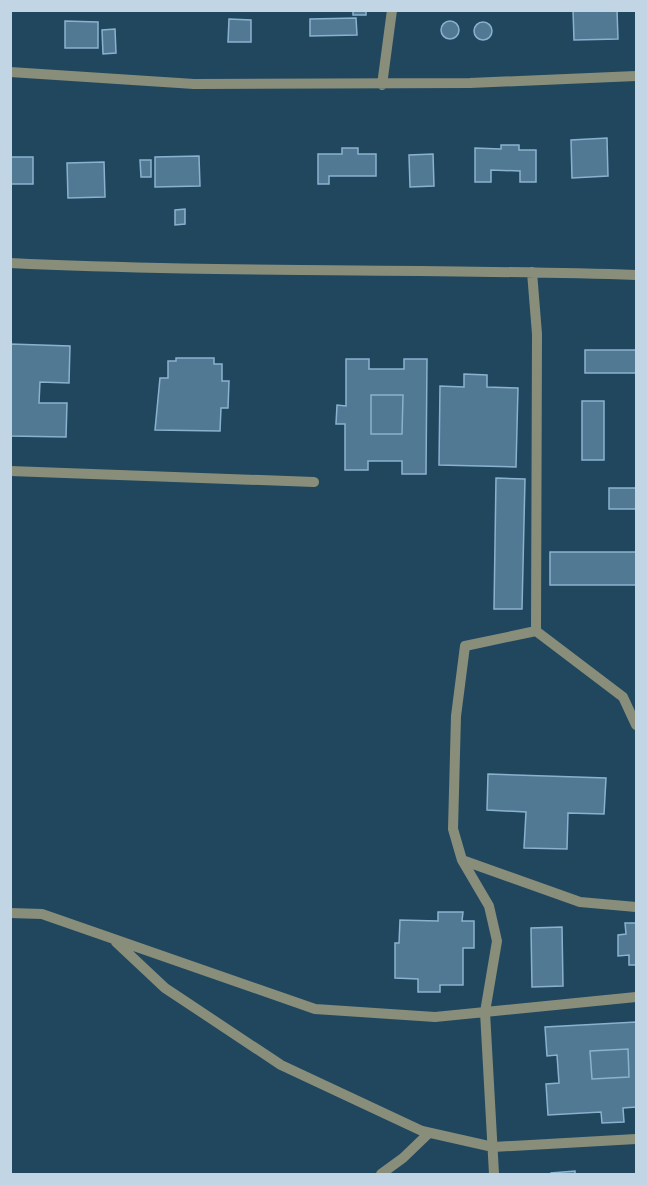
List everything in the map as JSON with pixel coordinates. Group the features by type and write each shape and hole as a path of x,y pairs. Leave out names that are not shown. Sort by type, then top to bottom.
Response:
{"street":[{"path":"382,85 392,10"},
{"path":"10,72 194,84 382,85 636,76"},
{"path":"10,263 142,269 636,275"},
{"path":"532,272 537,334 536,631"},
{"path":"10,471 314,482"},
{"path":"494,1174 485,1012 496,941 489,906 462,860 453,829 456,716 465,646 536,631 623,697 636,725"},
{"path":"462,860 580,902 636,907"},
{"path":"10,913 42,914 315,1010 435,1017 636,997"},
{"path":"112,939 165,988 281,1065 429,1133 493,1147 636,1139"},
{"path":"381,1174 403,1158 429,1133"}],"building":[{"path":"353,10 366,10 366,15 353,15"},
{"path":"573,10 617,10 618,39 574,40"},
{"path":"356,18 357,35 310,36 310,19"},
{"path":"229,19 251,20 251,42 228,42"},
{"path":"65,21 98,22 98,48 65,48"},
{"path":"450,21 456,24 459,30 456,36 450,39 444,36 441,30 444,24"},
{"path":"483,22 489,25 492,31 489,37 483,40 477,37 474,31 477,25"},
{"path":"115,29 116,53 103,54 102,30"},
{"path":"607,138 608,176 572,178 571,140"},
{"path":"501,145 519,145 519,150 536,150 536,182 520,182 520,171 491,170 491,182 475,182 475,148 501,149"},
{"path":"342,148 358,148 358,154 376,154 376,176 329,176 329,184 318,184 318,154 342,154"},
{"path":"433,154 434,186 410,187 409,155"},
{"path":"199,156 200,186 155,187 155,157"},
{"path":"10,157 33,157 33,184 10,184"},
{"path":"140,160 151,160 151,177 141,177"},
{"path":"104,162 105,197 68,198 67,163"},
{"path":"185,209 185,224 175,225 175,210"},
{"path":"10,344 70,346 69,383 40,382 39,403 67,403 66,437 10,436"},
{"path":"585,350 636,350 636,373 585,373"},
{"path":"176,358 214,358 214,364 222,364 222,381 229,381 228,408 221,408 220,431 155,430 160,378 168,378 168,361 176,361"},
{"path":"346,359 369,359 369,369 404,369 404,359 427,359 426,474 402,474 402,461 368,461 368,470 345,470 345,424 336,424 337,405 346,406","holes":["371,395 403,395 402,434 371,434"]},
{"path":"464,374 487,375 487,387 518,388 516,467 439,465 440,386 464,387"},
{"path":"371,395 403,395 402,434 371,434"},
{"path":"582,401 604,401 604,460 582,460"},
{"path":"496,478 525,479 522,609 494,609"},
{"path":"609,488 636,488 636,509 609,509"},
{"path":"550,552 636,552 636,585 550,585"},
{"path":"488,774 606,778 604,814 568,813 567,849 524,848 526,812 487,810"},
{"path":"438,912 463,912 462,921 474,921 474,948 463,948 463,985 440,985 440,992 418,992 418,979 395,978 395,943 399,943 400,920 438,921"},
{"path":"625,923 636,923 636,965 629,965 629,955 618,956 618,935 626,934"},
{"path":"562,927 563,986 532,987 531,928"},
{"path":"636,1022 636,1107 623,1108 624,1122 602,1123 601,1112 548,1115 546,1084 559,1083 557,1055 547,1056 545,1027","holes":["628,1049 629,1077 592,1079 590,1051"]},
{"path":"628,1049 629,1077 592,1079 590,1051"},
{"path":"575,1171 575,1174 551,1174 551,1173"}]}
